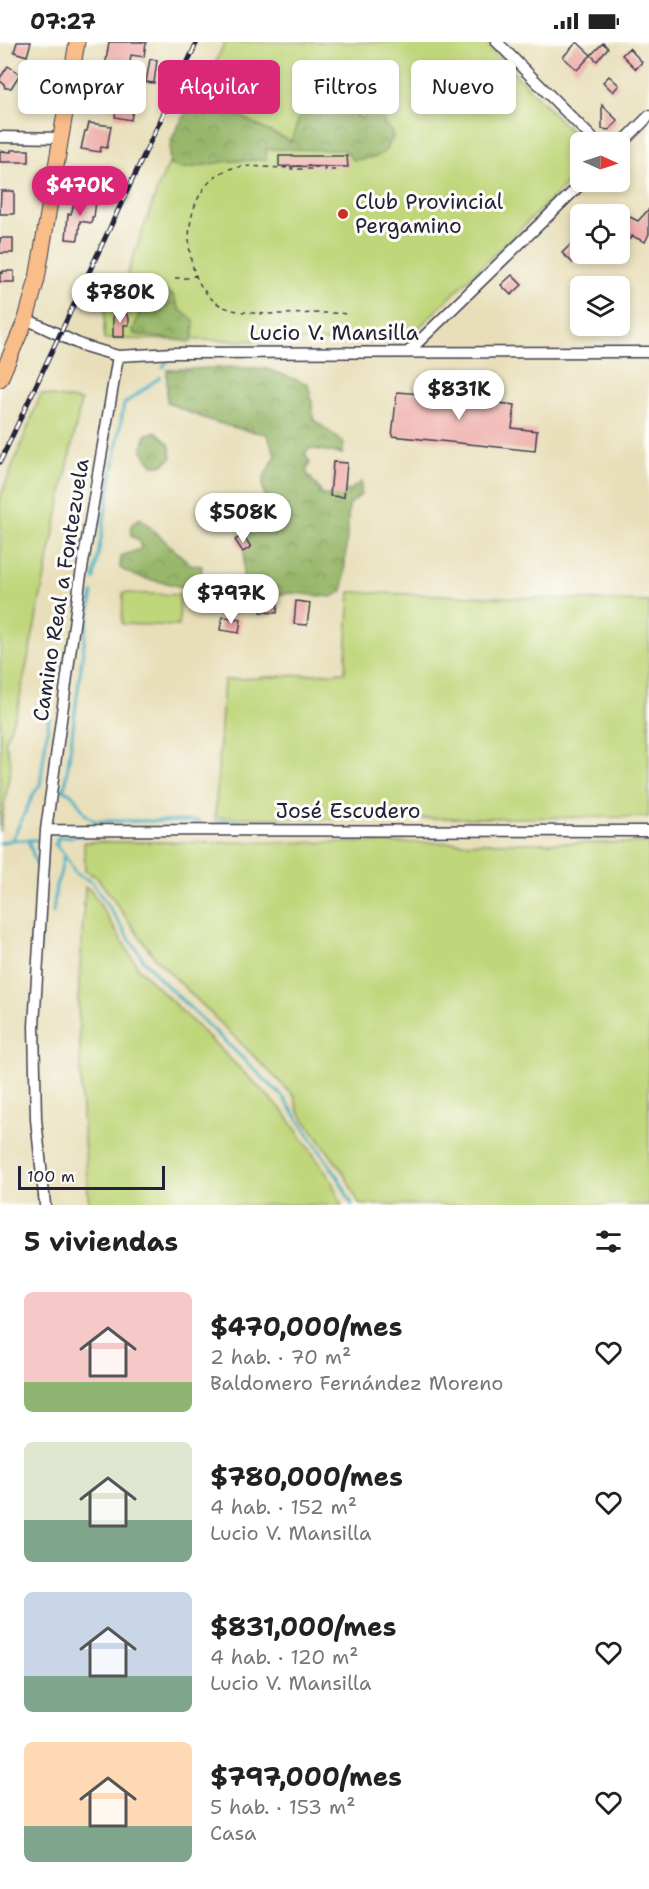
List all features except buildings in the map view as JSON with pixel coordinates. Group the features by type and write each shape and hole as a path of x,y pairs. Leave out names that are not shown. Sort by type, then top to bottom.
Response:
{"main road":[{"path":"3,373 26,319 39,270 77,42"}],"street":[{"path":"496,42 586,132"},
{"path":"630,135 649,116"},
{"path":"0,137 62,138"},
{"path":"408,352 573,192"},
{"name":"Lucio V. Mansilla","path":"26,319 81,345 118,356 174,353 644,352"},
{"path":"644,352 649,343"},
{"name":"Camino Real a Fontezuela","path":"45,1205 36,1119 34,1026 46,830 80,581 118,356"},
{"name":"José Escudero","path":"46,830 649,831"}],"path":[{"path":"310,166 303,168 296,166 233,168 215,176 201,192 192,214 189,236 191,260 203,289 220,305 243,313 346,314"},
{"path":"291,167 291,169 303,168 325,167 330,167 336,170 324,170 325,167"},
{"path":"175,278 189,278 196,275"}],"green space":[{"name":"Club Provincial Pergamino","path":"225,42 484,42 501,60 411,60 411,114 516,114 516,75 571,132 570,181 408,338 400,342 104,339 105,301 123,285 159,185 192,114 280,114 280,60 217,60"},
{"path":"185,114 237,114 291,141 300,114 355,114 362,119 367,114 380,114 384,119 384,125 389,127 393,137 382,154 353,160 345,150 266,149 266,160 228,161 183,169 170,165 170,145"},
{"path":"164,291 173,295 180,310 194,320 193,339 190,342 134,334 140,312 133,304 134,297 155,296"},
{"path":"235,367 267,369 308,384 313,419 344,443 342,454 310,448 305,454 310,463 306,472 324,496 350,490 361,482 361,495 349,505 343,591 332,597 293,593 265,596 242,591 246,522 264,524 272,512 264,495 263,483 276,456 267,434 216,422 167,402 167,370"},
{"path":"41,394 81,401 18,707 5,742 11,763 0,832 0,498"},
{"path":"157,432 169,444 172,457 163,465 153,465 142,450 146,434"},
{"path":"140,518 190,564 202,566 200,585 191,591 173,584 137,576 120,568 121,556 141,549 139,540 131,536 131,525"},
{"path":"350,592 649,602 649,817 335,819 215,817 224,680 345,672"},
{"path":"123,593 180,595 179,626 122,624"},
{"path":"84,842 649,843 649,1205 360,1205 343,1172 298,1111 295,1097 155,958 97,877 85,871"},
{"path":"85,887 91,890 139,969 284,1112 331,1180 342,1205 89,1205 82,1115 78,1000"}],"waterway":[{"path":"163,367 169,359 177,358"},
{"path":"94,579 124,404 160,377"},
{"path":"60,790 63,790 66,781 85,636 93,593"},
{"path":"12,840 40,785 49,717"},
{"path":"63,790 69,792 86,814 95,821 199,821"},
{"path":"215,821 240,821"},
{"path":"57,844 57,838 87,835"},
{"path":"0,843 12,840 39,840"},
{"path":"28,840 38,869"},
{"path":"55,844 76,874 92,882 143,959 161,980 283,1097 338,1177 352,1205"},
{"path":"53,913 56,885 64,854"}],"railway":[{"path":"0,462 197,42"}],"place":[{"name":"Club Provincial Pergamino","path":"343,214"}]}
